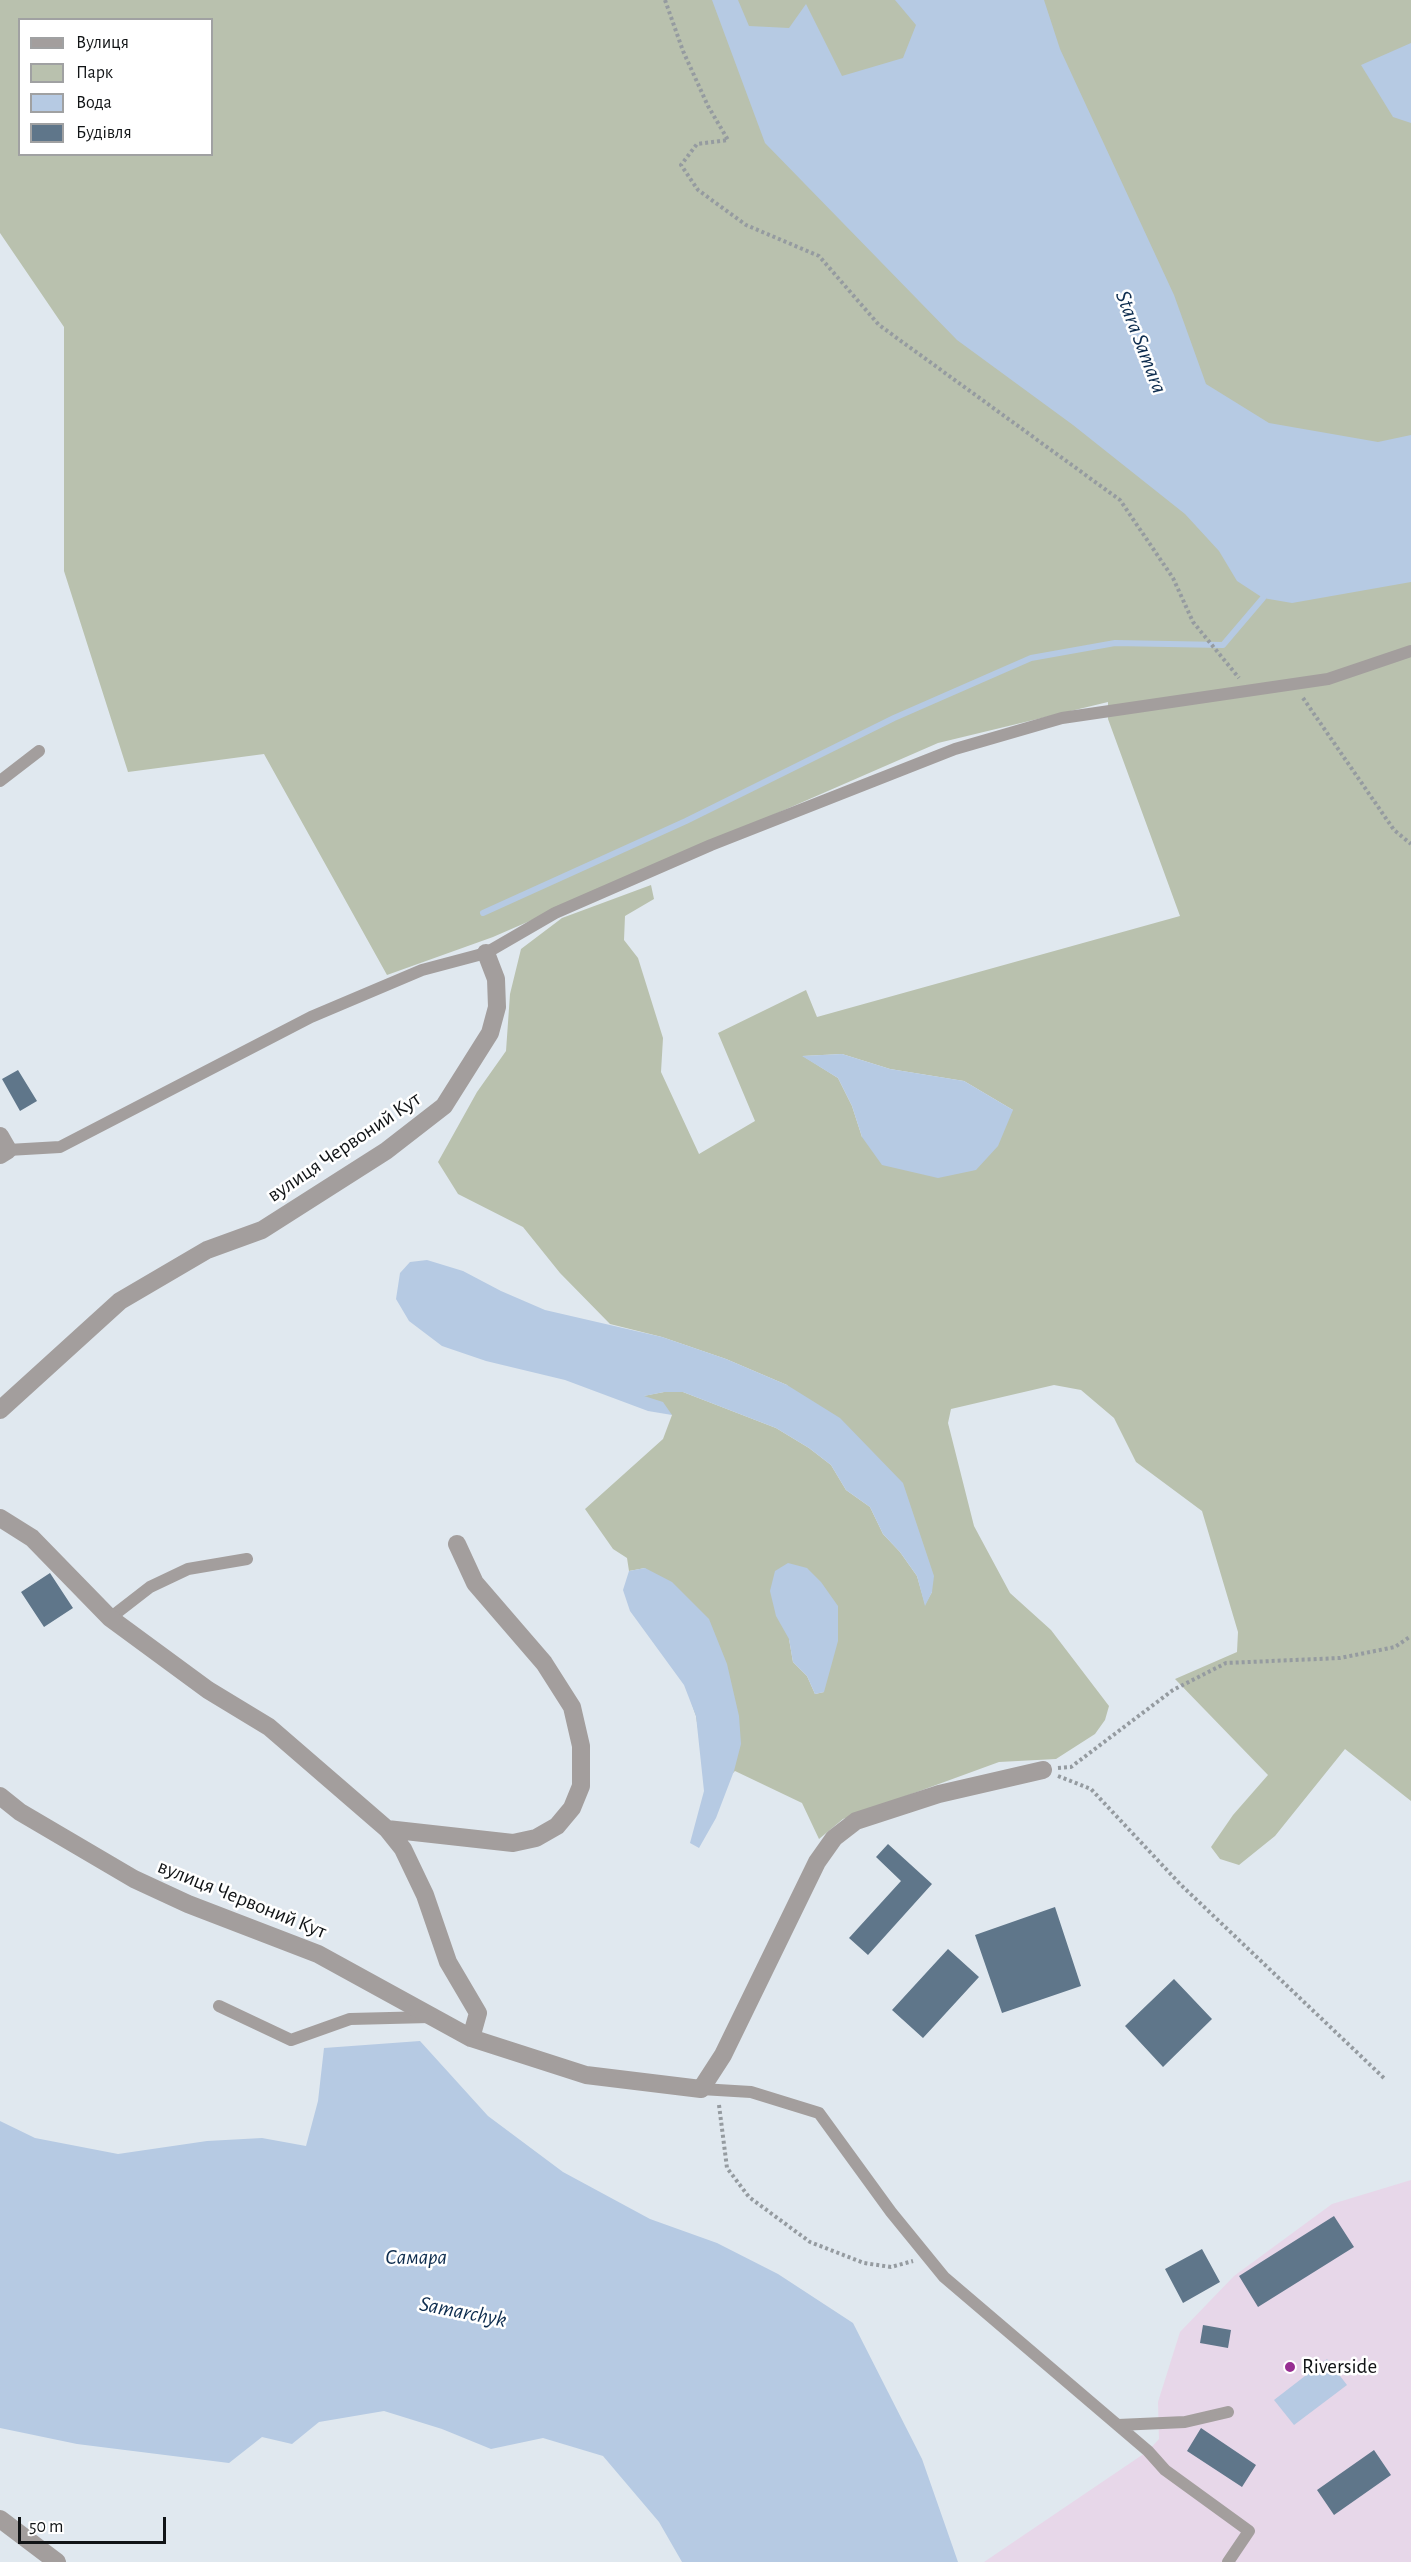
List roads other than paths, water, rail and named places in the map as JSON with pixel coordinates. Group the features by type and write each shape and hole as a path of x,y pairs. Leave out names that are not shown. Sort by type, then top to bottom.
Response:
{"street":[{"name":"вулиця Червоний Кут","path":"0,1410 120,1301 207,1250 262,1230 386,1151 444,1106 490,1033 497,1007 496,979 486,953"},
{"path":"0,1518 32,1538 110,1618 208,1690 269,1727 387,1829 403,1849 425,1895 448,1962 478,2013 471,2037"},
{"path":"387,1829 513,1843 536,1838 557,1826 572,1808 581,1786 581,1746 572,1707 544,1663 476,1583 457,1544"},
{"path":"710,2089 723,2055 817,1862 834,1838 856,1821 939,1794 1043,1770"},
{"name":"вулиця Червоний Кут","path":"0,1796 20,1812 134,1880 188,1904 318,1954 471,2037 586,2074 710,2089"},
{"path":"0,2519 57,2562"}],"lane":[{"path":"3,1147 60,1147 311,1017 422,970 486,953 555,913 711,845 956,749 1062,718 1328,679 1411,651"},
{"path":"0,782 39,751"},
{"path":"110,1618 150,1587 188,1569 247,1559"},
{"path":"219,2006 291,2040 350,2019 432,2016"},
{"path":"710,2089 751,2092 819,2113 891,2212 944,2277 1148,2451 1165,2470 1249,2531 1228,2562"},
{"path":"1118,2426 1185,2422 1228,2412"}],"water":[{"name":"Stara Samara","path":"712,0 738,0 749,26 789,28 806,4 842,76 903,58 916,25 895,0 1044,0 1060,49 1174,295 1206,384 1269,423 1378,442 1411,435 1411,582 1292,603 1263,598 1237,581 1219,551 1185,514 1073,425 957,340 765,143"},
{"path":"1411,43 1411,123 1393,117 1361,65"},
{"path":"842,1054 890,1069 964,1081 1013,1110 998,1146 976,1170 938,1178 882,1165 862,1137 852,1106 838,1078 802,1056"},
{"path":"427,1260 463,1271 545,1310 662,1337 726,1359 787,1385 840,1418 903,1483 934,1576 932,1592 925,1606 917,1576 900,1552 883,1534 870,1507 846,1490 831,1465 809,1448 776,1428 683,1392 664,1392 644,1396 663,1402 672,1415 648,1411 565,1380 486,1361 442,1346 409,1321 396,1299 400,1273 410,1262"},
{"path":"788,1563 807,1568 821,1582 838,1606 838,1641 824,1692 815,1694 807,1676 793,1662 789,1639 776,1616 770,1591 775,1571"},
{"path":"645,1568 672,1582 709,1619 727,1664 739,1716 741,1744 734,1771 716,1818 699,1848 690,1843 704,1791 696,1716 684,1685 630,1611 623,1590 629,1571"},
{"name":"Самара","path":"420,2041 488,2116 563,2172 650,2219 717,2243 778,2274 853,2323 922,2459 958,2562 682,2562 659,2522 603,2456 543,2438 491,2449 442,2429 384,2411 319,2422 292,2444 262,2437 229,2463 77,2444 0,2428 0,2121 35,2138 118,2154 207,2141 262,2138 306,2146 318,2101 324,2048"},
{"path":"1327,2359 1347,2385 1294,2425 1274,2400"}],"waterway":[{"path":"483,913 686,821 894,718 1031,658 1115,643 1223,645 1263,598"}],"place":[{"name":"Riverside","path":"1290,2367"}],"water label":[{"name":"Samarchyk","path":"463,2312"}]}
